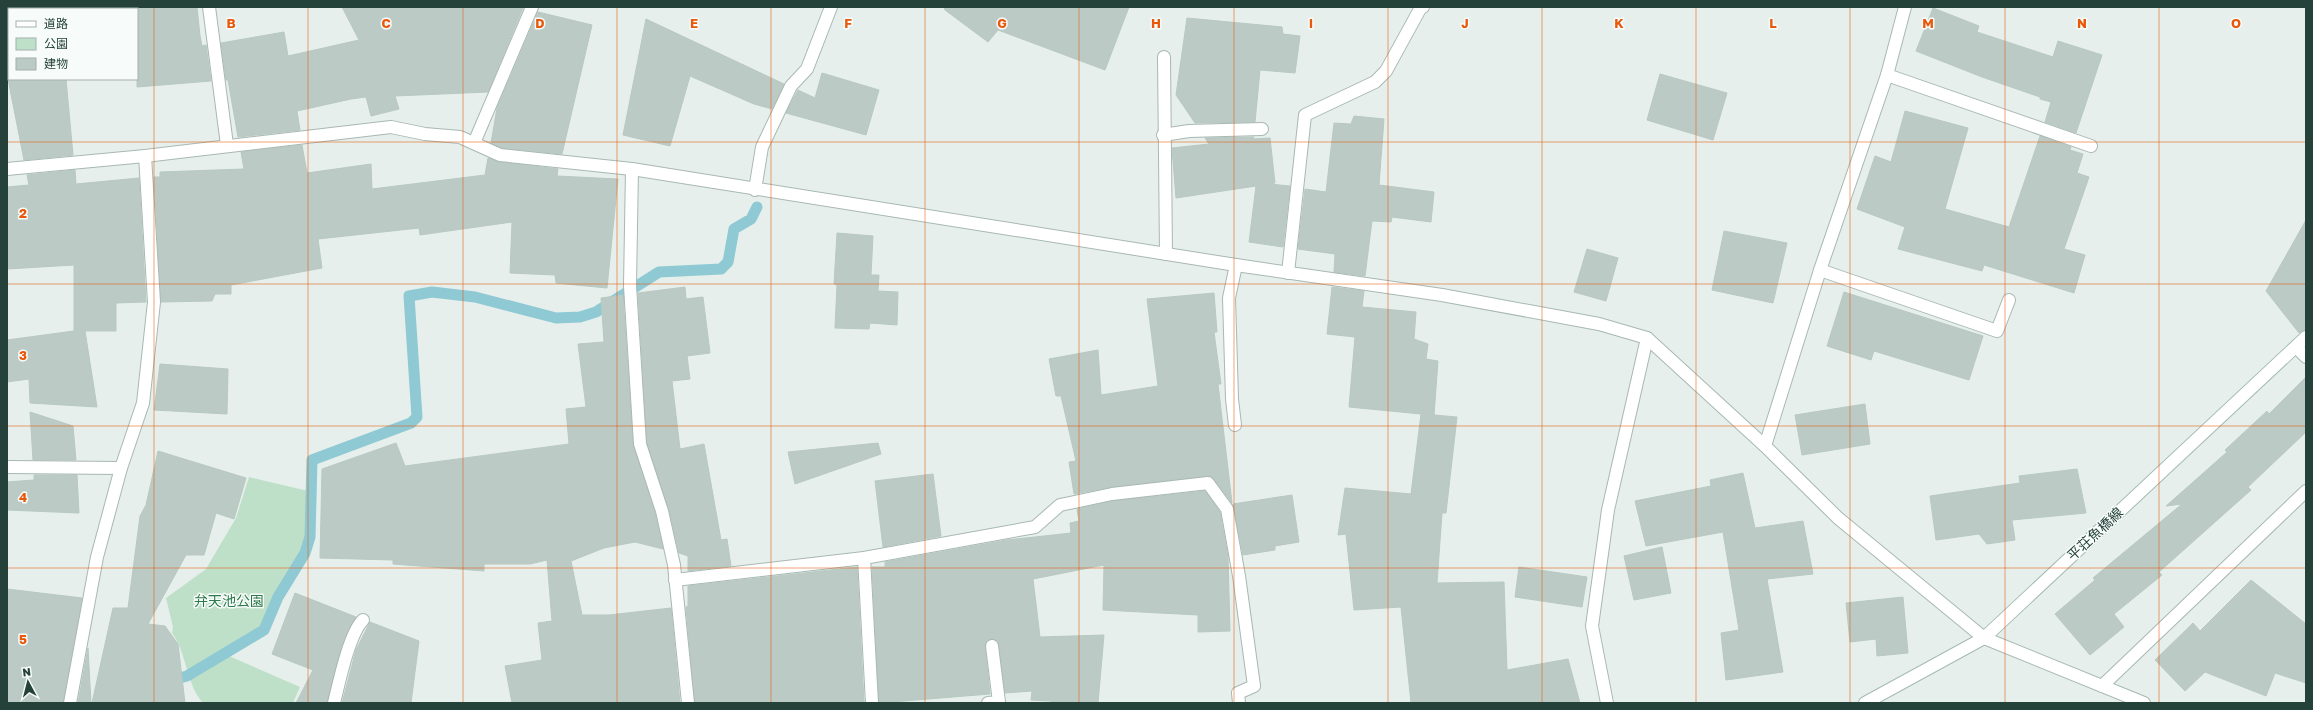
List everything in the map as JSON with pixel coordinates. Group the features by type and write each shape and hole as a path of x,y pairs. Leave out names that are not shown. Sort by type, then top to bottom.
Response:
{"street":[{"path":"209,7 227,145"},
{"path":"474,143 532,7"},
{"path":"755,190 762,147 791,86 807,70 831,7"},
{"path":"1288,272 1305,115 1375,82 1386,71 1420,9 1423,7"},
{"path":"1765,446 1820,270 1887,75 1905,7"},
{"path":"1164,57 1163,135 1166,254"},
{"path":"1887,75 2091,146"},
{"path":"7,169 145,156 227,145 391,127 425,134 447,134 474,143 500,155 632,169 755,190 1236,265 1442,295 1599,324 1647,338 1765,446 1838,518 1984,638 2144,703"},
{"path":"1163,135 1190,131 1262,129"},
{"path":"70,703 97,557 122,468 143,403 154,302 145,156"},
{"path":"632,169 630,298 640,444 662,511 674,565 688,703"},
{"path":"1235,425 1232,399 1229,298 1236,265"},
{"path":"1820,270 1997,331 2009,300"},
{"name":"平荘魚橋線","path":"1865,703 1984,638 2306,337"},
{"path":"1608,703 1592,626 1608,510 1647,338"},
{"path":"2296,346 2306,357"},
{"path":"7,467 122,468"},
{"path":"675,580 864,558 1035,527 1060,505 1112,494 1208,483 1227,509 1239,576 1254,686 1238,693 1239,703"},
{"path":"2102,686 2306,491"},
{"path":"864,558 872,703"},
{"path":"334,703 352,638 363,620"},
{"path":"988,703 999,702 992,646"}],"green space":[{"name":"弁天池公園","path":"249,477 308,491 307,537 303,550 286,576 260,629 220,652 300,687 293,703 203,703 193,687 181,650 172,633 173,627 166,598 206,569 236,518"}],"building":[{"path":"134,7 197,7 200,36 202,46 206,45 211,81 137,87 138,8"},
{"path":"342,7 523,8 488,92 395,96 399,109 371,116 366,97 351,99 297,111 300,130 238,137 228,80 226,80 221,43 284,32 288,56 359,40"},
{"path":"944,7 1129,7 1105,70 998,30 988,42 945,10"},
{"path":"1933,8 1979,26 1977,32 2053,57 2058,41 2102,55 2076,133 2045,122 2051,102 1916,51"},
{"path":"538,12 592,25 562,154 502,148 491,143 497,108"},
{"path":"1187,18 1282,27 1283,34 1300,36 1295,73 1260,70 1255,122 1195,123 1176,95"},
{"path":"646,19 784,84 772,109 754,104 690,76 670,146 623,135"},
{"path":"822,73 879,90 866,135 786,113 798,90 815,98"},
{"path":"1660,74 1727,93 1713,140 1647,120"},
{"path":"8,80 66,80 73,155 24,160"},
{"path":"1905,111 1968,128 1945,209 2009,227 2040,136 2071,147 2070,150 2083,154 2077,173 2089,177 2064,249 2085,255 2074,293 1984,265 1982,271 1898,249 1905,227 1857,209 1875,156 1891,162"},
{"path":"1354,116 1384,119 1379,185 1434,192 1431,222 1392,217 1391,222 1372,221 1365,276 1334,272 1335,254 1298,249 1305,189 1326,192 1334,123 1351,124"},
{"path":"1254,137 1253,139 1270,138 1275,183 1269,184 1290,186 1283,247 1249,242 1256,186 1176,198 1172,148 1209,144 1205,138"},
{"path":"302,145 307,173 371,164 372,189 485,175 488,158 499,162 558,169 557,176 618,179 607,288 556,283 555,275 510,273 512,222 420,235 419,228 318,239 322,268 231,285 231,294 215,294 212,301 161,302 154,177 160,177 160,172 244,169 241,152"},
{"path":"75,170 76,184 139,178 146,302 116,303 116,331 85,331 97,407 30,403 29,379 7,382 7,340 74,331 74,265 7,269 7,187 29,185 27,175"},
{"path":"2306,220 2306,330 2299,333 2266,291"},
{"path":"1724,231 1787,243 1773,303 1712,290"},
{"path":"837,233 873,236 871,275 879,275 878,291 898,292 897,325 870,323 869,329 835,328 837,285 834,284"},
{"path":"1587,249 1618,258 1606,301 1574,292"},
{"path":"685,287 686,299 703,297 710,353 687,356 690,379 672,381 680,449 704,444 721,540 727,539 731,566 688,571 688,556 679,553 669,509 647,443 638,293"},
{"path":"1332,287 1364,291 1362,307 1416,312 1414,339 1428,344 1426,359 1438,361 1434,415 1457,417 1446,513 1442,513 1437,583 1504,582 1507,670 1568,659 1580,703 1411,703 1401,607 1354,610 1346,534 1338,535 1345,488 1411,494 1421,414 1349,407 1355,337 1327,334"},
{"path":"1844,292 1983,336 1969,380 1874,351 1871,360 1827,346"},
{"path":"1214,293 1217,332 1214,332 1221,384 1218,384 1232,503 1214,479 1208,476 1111,487 1074,494 1069,462 1076,461 1061,396 1056,396 1049,359 1098,350 1101,395 1158,386 1147,299"},
{"path":"623,295 633,444 655,513 663,549 635,542 604,548 571,561 582,615 609,615 671,608 680,703 512,703 505,666 542,660 538,623 552,621 547,560 530,564 484,564 484,571 393,564 393,560 320,558 322,469 396,443 405,466 569,444 566,409 586,407 578,344 604,342 601,298"},
{"path":"160,364 228,369 227,414 154,410"},
{"path":"2306,377 2306,432 2248,487 2251,490 2159,572 2162,575 2114,614 2124,627 2090,655 2055,614 2095,580 2093,578 2182,504 2166,506 2227,452 2225,450 2267,411 2269,414"},
{"path":"1865,404 1870,444 1802,455 1795,415"},
{"path":"30,412 73,426 76,460 33,460"},
{"path":"878,443 881,454 795,484 788,452"},
{"path":"158,451 246,478 234,519 216,513 204,555 186,555 148,624 165,626 178,644 185,703 92,703 113,608 128,608 140,516 146,505"},
{"path":"2077,469 2086,513 2012,520 2015,540 1987,544 1979,534 1936,540 1930,496 2020,483 2019,476"},
{"path":"1743,473 1755,528 1803,521 1813,574 1767,579 1783,672 1726,680 1721,633 1739,630 1723,532 1646,546 1635,501 1711,486 1710,480"},
{"path":"933,474 941,536 883,547 875,481"},
{"path":"34,475 77,475 79,513 7,510 7,482 34,480"},
{"path":"1205,491 1220,512 1228,557 1230,631 1198,632 1198,615 1103,610 1104,565 1033,579 1040,637 1104,635 1098,703 1051,703 1051,701 1031,700 1032,691 1005,693 998,641 991,639 987,640 985,647 990,694 879,703 872,567 885,567 885,562 1007,540 1071,533 1070,523 1079,521 1077,509 1113,501"},
{"path":"1292,495 1299,542 1275,546 1275,550 1243,555 1233,504"},
{"path":"1662,547 1671,593 1634,600 1624,556"},
{"path":"857,567 864,703 695,703 686,607 688,606 688,586"},
{"path":"1519,567 1587,577 1582,607 1515,597"},
{"path":"2251,580 2306,624 2306,683 2275,673 2266,696 2205,672 2185,691 2155,660 2193,623 2200,631"},
{"path":"7,589 82,598 63,703 7,703"},
{"path":"295,593 356,617 342,645 327,703 296,703 313,670 272,654"},
{"path":"1903,597 1908,653 1877,656 1876,639 1850,642 1846,603"},
{"path":"370,622 419,641 411,703 342,703 356,650"},
{"path":"88,648 91,703 78,703"}],"waterway":[{"path":"169,681 187,676 264,630 278,597 305,553 310,537 312,460 411,423 417,417 409,296 432,292 475,297 556,318 580,317 596,312 659,272 721,269 728,262 734,229 751,219 757,207"}]}
